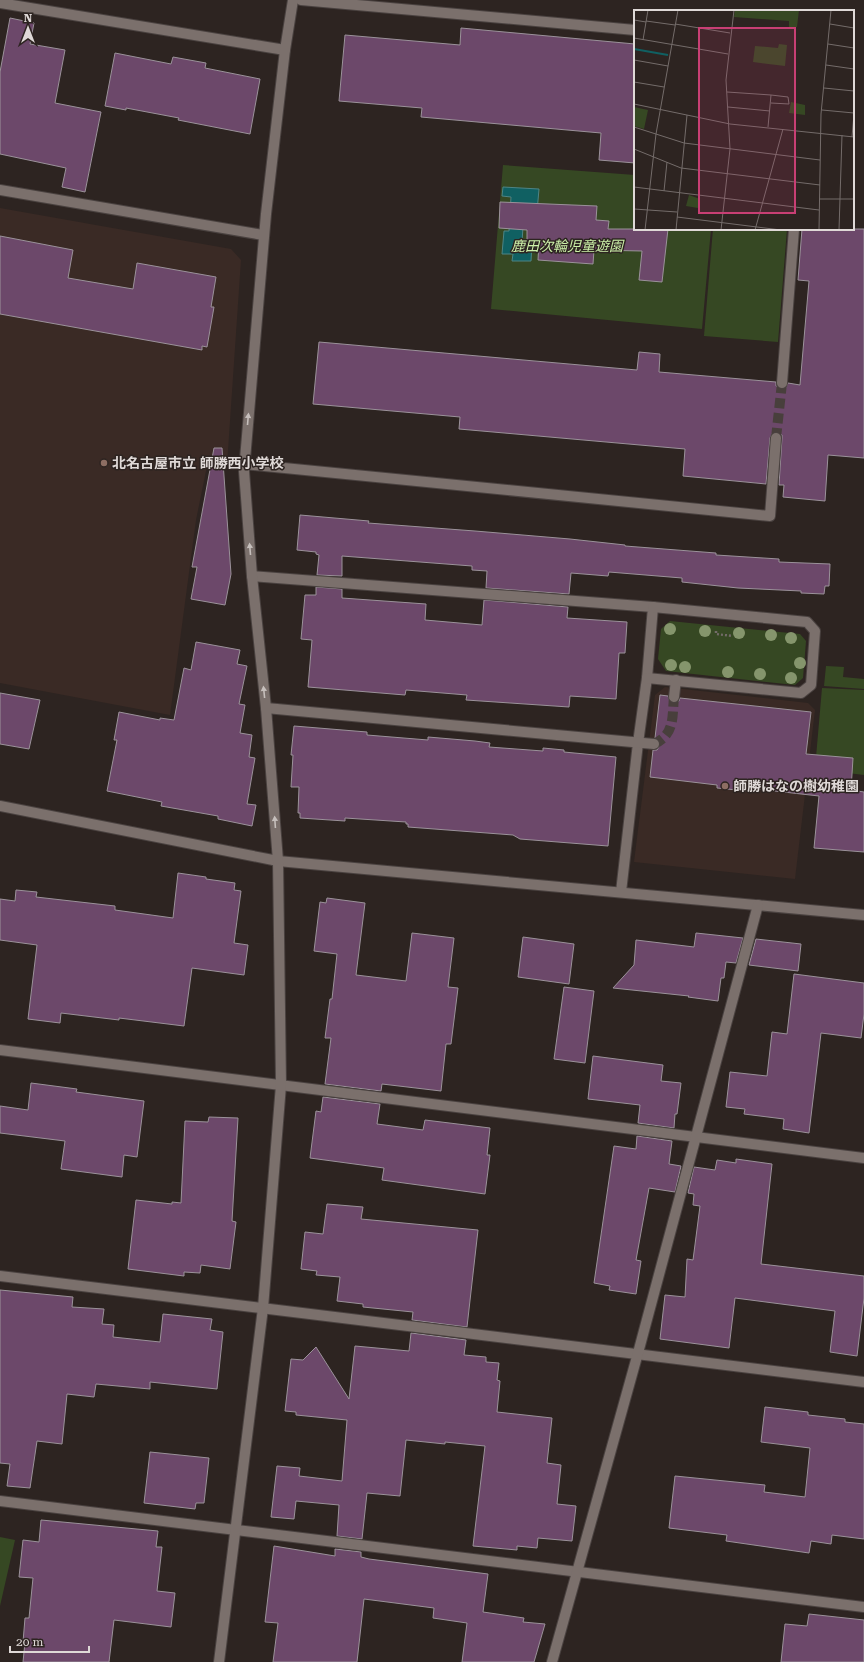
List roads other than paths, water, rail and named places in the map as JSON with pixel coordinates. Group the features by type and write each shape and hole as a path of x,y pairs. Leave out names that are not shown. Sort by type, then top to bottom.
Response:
{"street":[{"path":"219,1662 264,1308 282,1085 278,861 266,708 252,576 244,464 264,236 285,50 293,0"},
{"path":"301,0 634,30"},
{"path":"0,3 285,50"},
{"path":"0,190 264,236"},
{"path":"782,383 794,230"},
{"path":"244,464 770,516 776,438"},
{"path":"252,576 653,607 807,622 815,632 811,685 801,693 647,678"},
{"path":"622,892 638,743 647,678 653,607"},
{"path":"674,697 676,680"},
{"path":"266,708 654,744"},
{"path":"0,806 278,861 864,914"},
{"path":"552,1662 638,1353 758,905"},
{"path":"0,1050 864,1158"},
{"path":"0,1276 638,1353 864,1382"},
{"path":"0,1501 864,1607"}],"water":[{"path":"503,187 539,189 537,212 524,212 522,242 532,243 531,261 512,261 513,254 502,254 504,231 509,231 511,197 502,196"}],"tunnel":[{"path":"776,438 782,383"},
{"path":"654,744 661,740 669,730 671,725 674,697"}],"place":[{"name":"北名古屋市立 師勝西小学校","path":"104,463"},
{"name":"師勝はなの樹幼稚園","path":"725,786"}],"park label":[{"name":"鹿田次輪児童遊園","path":"567,246"}]}
